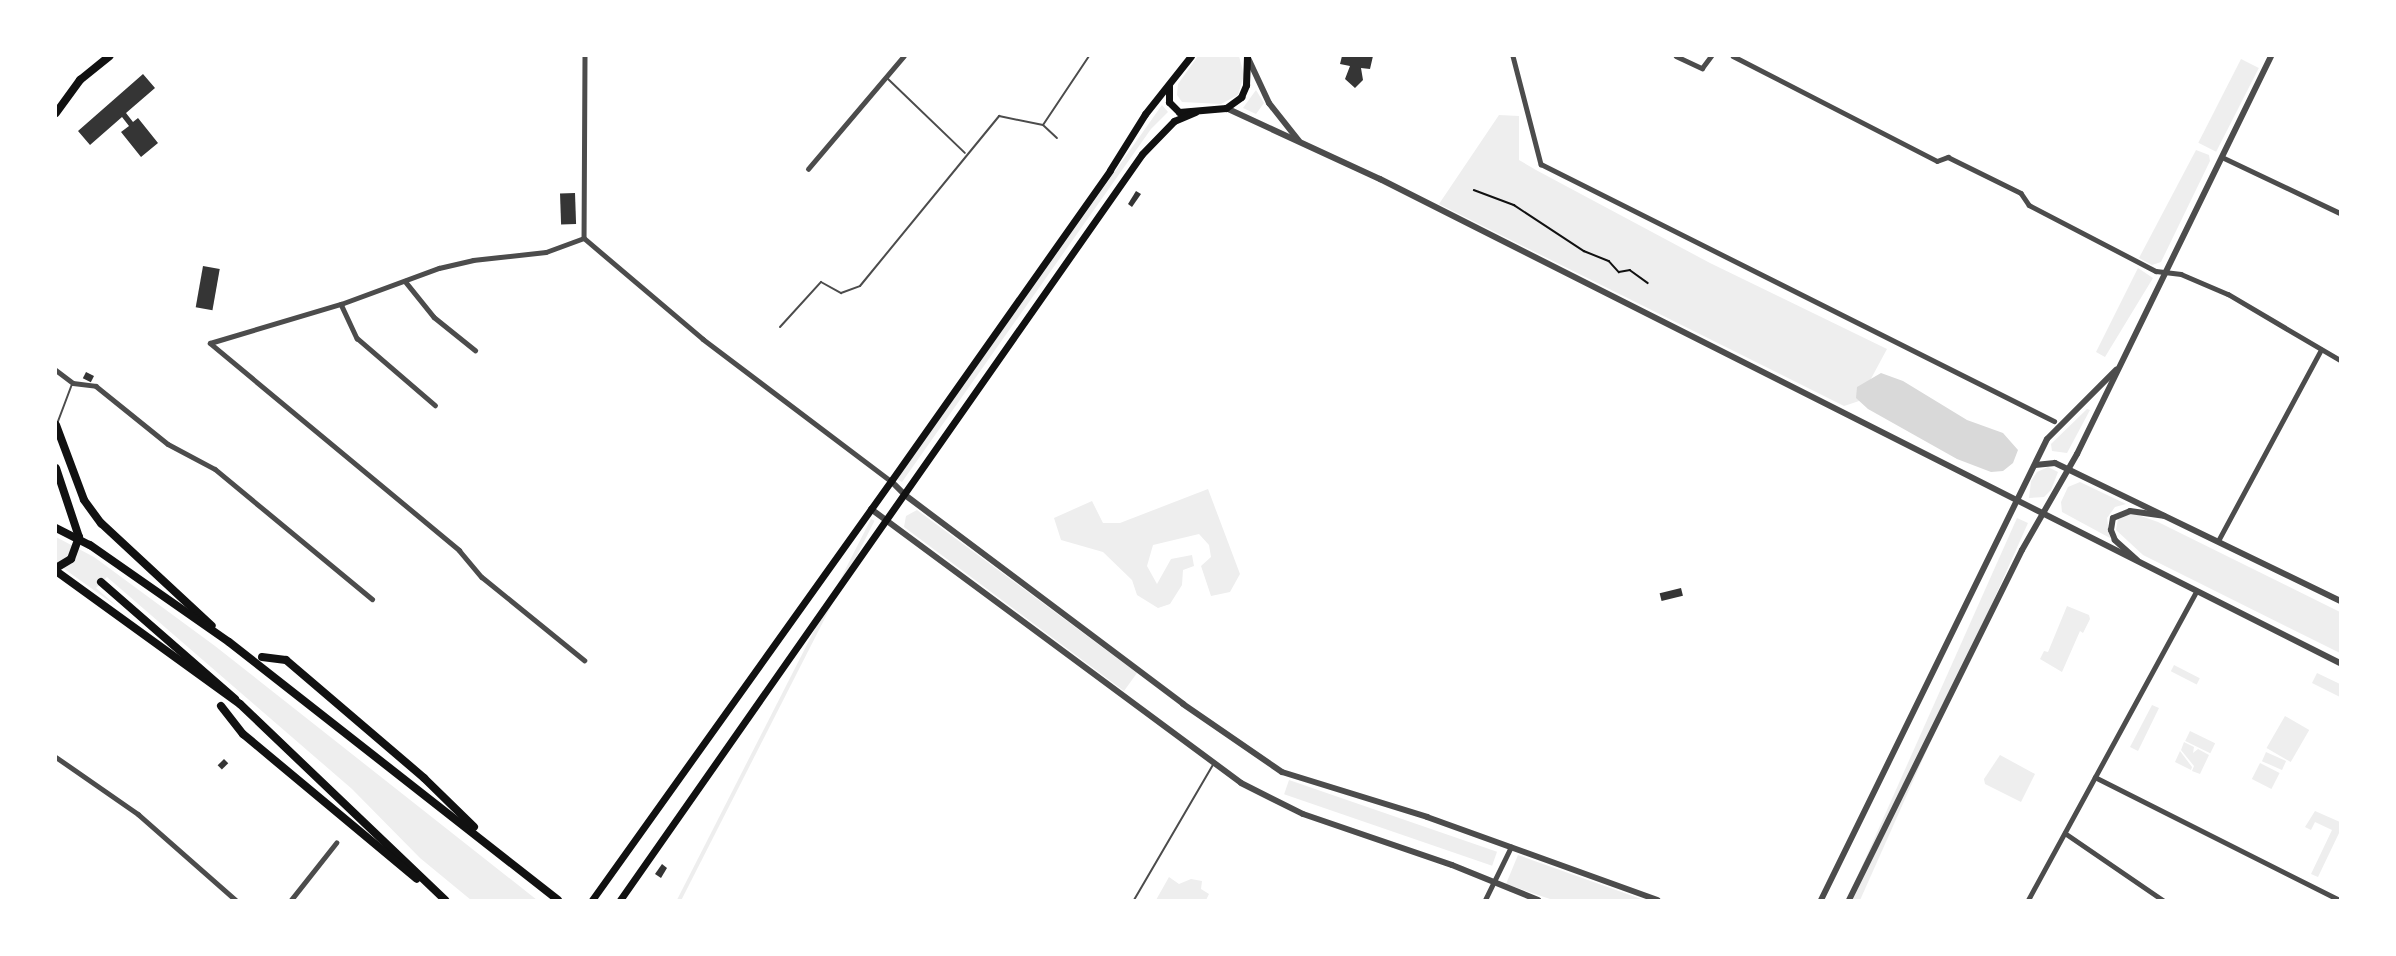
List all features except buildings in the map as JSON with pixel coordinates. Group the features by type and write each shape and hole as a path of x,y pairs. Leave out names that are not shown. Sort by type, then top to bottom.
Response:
{"main road":[{"path":"56,113 80,80 110,56"},
{"path":"592,900 871,510 1191,56"},
{"path":"1169,85 1171,107 1179,112 1226,108 1244,91 1247,56"},
{"path":"620,900 1142,154 1174,121 1195,112"},
{"path":"56,425 84,500 101,523 228,642"},
{"path":"56,468 80,537 71,559 56,569 240,704"},
{"path":"56,528 90,545 228,642 499,851"},
{"path":"101,582 219,680 240,704 444,900"},
{"path":"262,657 286,660 424,778 552,900"},
{"path":"221,706 243,734 444,900"},
{"path":"544,891 558,900"}],"street":[{"path":"585,56 584,238 703,339 891,481 905,495 1183,704 1282,772 1511,847 1658,900"},
{"path":"808,169 904,56"},
{"path":"1247,56 1269,103 1300,141"},
{"path":"1514,56 1541,164 2054,421"},
{"path":"1676,56 1702,68 1711,56"},
{"path":"1733,56 1938,161 1948,157 2021,193 2028,205 2156,271 2181,274 2228,294 2340,360"},
{"path":"1849,900 2043,515 2124,360 2271,56"},
{"path":"1226,108 1300,141 2146,568 2340,663"},
{"path":"2222,157 2340,213"},
{"path":"584,238 546,252 473,260 340,304 210,343 459,550 482,577 584,660"},
{"path":"405,281 434,317 475,350"},
{"path":"340,304 357,338 435,405"},
{"path":"2218,541 2321,350"},
{"path":"1821,900 2019,503 2047,439 2080,410 2124,360"},
{"path":"56,370 72,383 96,386 168,444 215,469 372,599"},
{"path":"2035,465 2055,463 2069,469 2340,601"},
{"path":"871,510 1213,765 1304,814 1538,900"},
{"path":"2146,568 2115,540 2111,530 2113,519 2130,511 2171,517"},
{"path":"2028,900 2196,592"},
{"path":"56,757 138,814 236,900"},
{"path":"2095,777 2340,900"},
{"path":"2065,833 2163,900"},
{"path":"291,900 336,843"},
{"path":"1485,900 1511,847"}],"lane":[{"path":"1042,124 1089,56"},
{"path":"887,78 965,153"},
{"path":"780,327 821,282 841,293 860,286 965,153 999,116 1042,124 1057,138"},
{"path":"56,425 72,383"},
{"path":"1134,900 1213,765"}],"path":[{"path":"1474,190 1507,201 1584,251 1609,261 1619,272 1630,270 1648,283"}],"shaded area":[{"path":"1198,56 1239,56 1244,75 1238,95 1221,104 1182,102 1177,95 1178,84"},
{"path":"2241,59 2259,68 2216,152 2198,143"},
{"path":"1256,90 1264,103 1256,114 1243,108"},
{"path":"1162,105 1168,112 1151,129 902,482 897,479"},
{"path":"1499,115 1519,116 1519,160 1710,263 1887,349 1859,401 1844,406 1439,204"},
{"path":"2196,150 2209,155 2210,161 2161,262 2152,265 2139,258"},
{"path":"2138,268 2153,278 2105,357 2096,352"},
{"path":"1881,373 1903,381 1967,420 2003,433 2018,450 2013,463 2003,471 1991,472 1957,459 1868,409 1856,398 1857,387"},
{"path":"2087,409 2090,410 2067,453 2052,451 2051,444"},
{"path":"2048,467 2058,472 2051,490 2044,497 2029,498 2031,481 2037,472"},
{"path":"2080,482 2126,504 2115,507 2107,518 2110,538 2062,512 2061,502 2068,487"},
{"path":"1208,489 1240,574 1230,592 1211,596 1201,566 1211,557 1209,545 1199,534 1153,545 1147,566 1157,584 1171,559 1192,555 1194,566 1183,570 1182,585 1170,604 1158,608 1137,595 1132,580 1103,552 1061,540 1054,518 1092,501 1103,523 1120,523"},
{"path":"917,510 1137,673 1124,691 904,527 906,516"},
{"path":"2132,513 2158,522 2340,612 2340,653 2143,555 2116,530 2118,519"},
{"path":"2017,518 2028,523 1860,900 1847,900"},
{"path":"871,519 875,521 681,900 677,900"},
{"path":"56,537 94,557 215,646 537,900 471,900 420,858 352,789 107,577 96,588 119,608 56,563"},
{"path":"2067,606 2089,615 2090,619 2083,633 2080,631 2062,672 2040,659 2044,651 2048,652"},
{"path":"2174,665 2200,678 2197,684 2171,671"},
{"path":"2317,673 2340,684 2340,697 2312,683"},
{"path":"2152,705 2159,708 2138,751 2130,747"},
{"path":"2285,716 2309,730 2291,762 2266,748"},
{"path":"2190,731 2215,743 2210,753 2185,741"},
{"path":"2184,742 2194,747 2193,753 2198,749 2209,755 2200,774 2192,771 2194,766 2181,750"},
{"path":"2180,751 2192,767 2191,770 2175,762"},
{"path":"2266,752 2286,761 2282,770 2262,761"},
{"path":"2000,755 2035,774 2021,802 1985,784 1984,779"},
{"path":"2260,763 2280,773 2271,789 2252,779"},
{"path":"1289,780 1497,852 1492,866 1284,794"},
{"path":"2315,811 2340,822 2340,831 2318,877 2311,874 2332,830 2315,822 2311,830 2305,827"},
{"path":"1518,855 1644,900 1553,900 1506,884"},
{"path":"1169,877 1179,884 1191,879 1202,881 1201,889 1209,894 1206,900 1156,900"}]}
